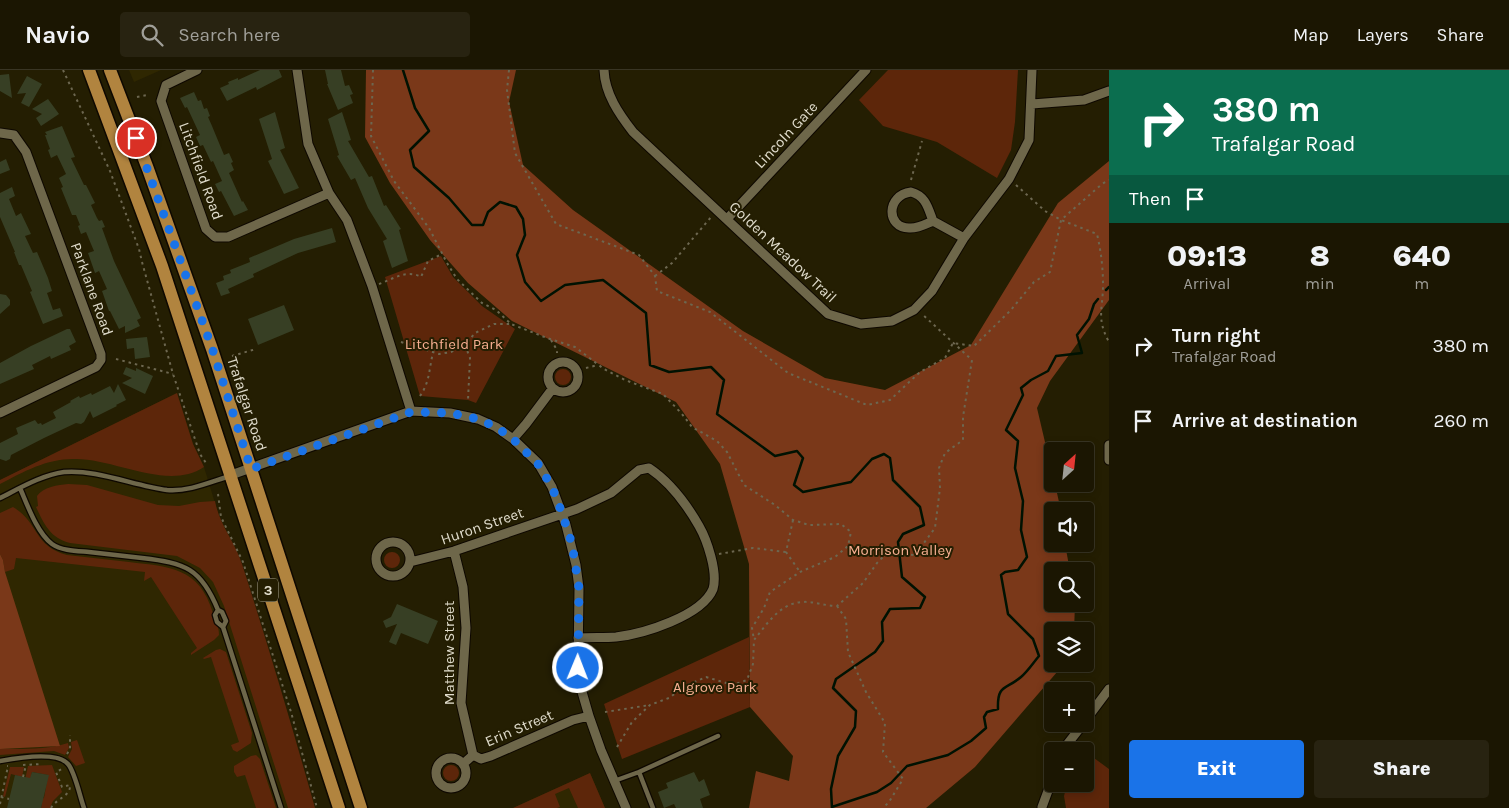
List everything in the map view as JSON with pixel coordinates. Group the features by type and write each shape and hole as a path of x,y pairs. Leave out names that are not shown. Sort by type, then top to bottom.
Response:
{"main road":[{"name":"3","path":"89,70 162,266 338,808"},
{"name":"Trafalgar Road","path":"114,71 209,340 361,808"}],"street":[{"name":"Litchfield Road","path":"197,70 166,85 161,101 206,229 215,237 228,237 329,193"},
{"path":"297,70 308,144 329,193 347,220 372,286 411,412"},
{"name":"Golden Meadow Trail","path":"604,70 612,100 619,114 633,132 828,314 861,324 892,321 916,308 932,290 964,238 1009,179 1030,140 1032,70"},
{"name":"Lincoln Gate","path":"727,219 866,70"},
{"path":"1032,104 1084,100 1109,91"},
{"name":"Parklane Road","path":"0,133 14,135 26,152 101,354 101,360 96,367 0,413"},
{"path":"933,222 911,229 906,228 896,222 893,216 893,205 899,196 905,193 917,194 926,202 933,222 964,238"},
{"path":"513,439 553,388"},
{"path":"231,475 411,412 450,413 478,419 496,427 513,439 538,464 552,487 562,513 576,564 580,603 578,638 580,685 588,716 626,808"},
{"path":"1109,446 1109,460"},
{"name":"Huron Street","path":"410,562 454,551 577,508 611,493 640,470 649,468 657,473 689,509 706,538 714,573 713,588 705,600 694,610 651,630 616,637 578,638"},
{"name":"Matthew Street","path":"454,551 463,587 466,628 461,703 473,755"},
{"path":"1094,709 1109,690"},
{"name":"Erin Street","path":"463,764 473,755 481,759 491,756 573,720 588,716"},
{"path":"1069,742 1076,732"},
{"path":"1042,808 1048,792"}],"lane":[{"path":"0,498 42,478 64,472 93,475 168,490 182,490 231,475"},
{"path":"20,488 42,533 52,544 70,550 169,561 194,572 203,581 226,622 224,627 281,808"},
{"path":"218,610 215,615 217,622 224,627"},
{"path":"614,780 639,772 718,736"},
{"path":"0,761 51,757 64,760 70,767 84,808"},
{"path":"639,772 653,808"}],"path":[{"path":"63,70 110,171 139,249 173,374 193,436 200,454 206,463"},
{"path":"373,70 371,136 394,181 429,228 457,279 482,303 496,310 511,324 550,340 575,347 598,365 625,380 663,394 692,427 717,441 727,452 744,484 793,520 809,525 841,524 851,532 848,546 835,557 800,572 770,592 764,608 752,628 754,640 753,664 747,680 733,685 706,677 685,686 669,698 650,705 605,712"},
{"path":"509,70 507,90 516,153 556,224 640,255 655,276 657,291 710,312 788,373 867,405 890,400 920,372 945,358 953,343"},
{"path":"137,97 147,95"},
{"path":"911,180 922,140"},
{"path":"1009,179 1045,211 1061,220 1098,234 1103,287 1100,309 1103,331 1109,342"},
{"path":"953,343 974,346 1010,311 1034,282 1050,272 1061,220 1109,180"},
{"path":"655,276 672,263 717,210"},
{"path":"372,286 407,274 415,273 421,277 428,261 442,253"},
{"path":"754,640 778,612 790,604 802,602 837,606 863,583 886,554 915,554 935,528 940,488 939,468 945,453 963,440 964,417 972,360 916,308"},
{"path":"401,342 439,354 450,352 465,345 475,333 494,324 511,324"},
{"path":"550,340 557,350 556,353"},
{"path":"465,345 470,358 468,400"},
{"path":"232,356 256,349"},
{"path":"420,396 426,387 431,370 432,353"},
{"path":"116,359 173,374"},
{"path":"586,368 598,365"},
{"path":"218,494 221,517 243,562 291,712 317,808"},
{"path":"793,520 786,552 800,572"},
{"path":"719,554 753,548 786,552"},
{"path":"837,606 846,619 848,652 852,662 866,692 885,723 883,752 903,778 889,802 883,808"},
{"path":"617,747 632,722 650,705"},
{"path":"66,756 70,749 70,735"},
{"path":"17,766 43,764"},
{"path":"24,777 26,765"},
{"path":"0,768 8,766 0,804"},
{"path":"51,808 58,799 70,790 70,785 62,787 56,772 62,769 60,766"},
{"path":"1,797 9,799"}],"shaded area":[{"path":"129,70 161,70 134,82"},
{"path":"177,393 193,444 204,467 219,516 241,562 315,808 0,808 0,480"},
{"path":"590,773 605,808 513,808"}],"green space":[{"name":"Morrison Valley","path":"366,70 516,70 509,102 523,165 573,210 743,331 825,378 885,390 971,345 1058,203 1109,161 1109,300 1050,381 1037,408 1045,442 1044,492 1057,492 1059,502 1044,502 1044,552 1066,552 1068,562 1044,562 1044,612 1075,612 1074,622 1044,622 1044,672 1057,672 1048,682 1044,682 1044,687 975,767 926,808 749,808 756,771 789,781 793,756 750,707 749,564 720,464 676,402 512,321 468,283 430,240 390,183 365,137"},
{"path":"888,70 1018,70 1015,122 1011,150 997,178 937,142 883,126 859,100"},
{"name":"Litchfield Park","path":"441,256 453,277 482,306 515,329 476,403 468,400 420,396 385,277"},
{"path":"560,369 566,369 571,374 569,383 560,385 555,380 555,374"},
{"path":"177,393 193,444 204,467 190,474 174,476 142,472 92,460 66,459 37,466 0,484 0,480"},
{"path":"68,484 87,485 158,505 179,506 215,501 220,517 242,564 315,808 288,808 224,606 213,582 200,568 177,556 70,543 57,538 45,525 36,507 38,506 37,496 47,489"},
{"path":"13,507 28,520 42,540 56,551 67,555 170,568 191,578 200,586 207,598 219,635 191,655 197,648 151,577 144,581 145,572 16,558 14,569 5,572 0,554 0,513"},
{"path":"389,552 395,552 400,557 398,566 389,568 384,563 384,557"},
{"path":"0,554 3,560 5,572 60,746 0,749"},
{"name":"Algrove Park","path":"749,637 750,707 622,759 604,704"},
{"path":"220,649 226,652 252,733 251,743 237,752 233,750 231,745 239,742 211,657 203,658"},
{"path":"77,740 85,763 76,766 68,757 72,749 71,742"},
{"path":"68,743 69,748 65,755 54,751 0,755 0,749 43,748"},
{"path":"256,755 260,759 276,808 256,808 245,775 237,777 234,772 234,766"},
{"path":"1094,758 1109,769 1109,808 1066,808 1065,792 1094,792"},
{"path":"52,765 62,792 53,801 50,808 41,808 42,802 37,801 44,798 48,775 32,772 30,781 25,780 28,766"},
{"path":"448,765 454,765 459,770 457,779 448,781 443,776 443,770"},
{"path":"10,767 24,767 22,777 11,774 5,797 3,796"},
{"path":"590,773 605,808 578,808 569,788 555,794 560,807 513,808"}],"building":[{"path":"260,70 279,70 282,77 257,90 256,87 227,101 220,88 229,84 228,82 238,78 238,80"},
{"path":"325,70 341,70 345,86 349,85 353,94 350,95 353,103 338,110 327,84"},
{"path":"9,74 12,98 0,91 0,75"},
{"path":"27,76 42,84 29,107 21,103 26,93 17,94"},
{"path":"194,92 198,101 201,100 204,109 207,108 210,116 208,117 224,155 229,153 233,162 231,163 234,170 229,173 242,202 248,210 234,216 221,191 219,192 215,184 222,181 203,145 200,146 196,137 200,135 187,107 185,108 180,98"},
{"path":"48,99 59,114 41,126 36,118 42,114 32,109"},
{"path":"275,112 285,148 280,150 299,188 284,194 268,161 272,159 259,119"},
{"path":"342,112 351,140 348,141 369,177 372,176 384,206 386,205 401,229 399,230 408,261 392,268 383,241 387,239 368,208 355,178 351,180 337,156 339,155 328,119"},
{"path":"62,126 75,157 71,158 95,203 91,205 99,221 102,220 105,227 102,228 114,261 141,318 137,320 140,326 125,333 125,326 119,329 109,311 102,291 107,289 99,271 95,273 88,253 94,251 86,232 81,234 76,215 72,215 61,188 63,187 59,178 66,174 57,155 51,158 48,150 50,149 45,132"},
{"path":"6,159 10,170 0,174 0,162"},
{"path":"12,187 15,196 9,199 16,216 21,213 31,234 25,236 33,253 37,252 48,278 52,291 47,293 53,310 60,308 63,316 43,324 30,292 32,291 21,265 19,265 0,217 0,193"},
{"path":"332,228 336,242 298,253 253,274 254,277 228,289 230,293 221,296 216,283 224,280 223,276 231,273 230,270 250,262 249,258 294,239"},
{"path":"0,294 6,295 10,300 10,305 0,314"},
{"path":"284,305 294,330 258,345 248,319"},
{"path":"70,329 76,342 69,346 71,350 51,359 50,356 32,365 34,369 0,384 0,363"},
{"path":"147,337 150,357 135,359 134,348 127,349 126,339"},
{"path":"126,367 136,371 136,368 153,376 145,394 122,383 132,378 123,374"},
{"path":"118,384 126,400 117,406 93,418 90,411 81,424 76,423 44,438 11,455 10,459 6,461 0,459 0,443 18,434 16,428 35,420 38,424 41,423 42,425 56,418 53,412 79,396 80,398 91,393 92,395 110,386 114,393"},
{"path":"397,604 438,621 428,644 401,633 396,645 389,642 397,624 386,628 383,621 391,617"},
{"path":"32,772 49,775 41,808 7,808 15,775 30,778"},
{"path":"694,772 699,782 704,779 710,795 700,799 703,808 676,808 674,804 664,808 658,792 668,788 666,783"}],"waterway":[{"path":"403,70 415,108 429,131 410,150 414,167 449,198 472,225 483,225 488,212 500,202 516,207 523,219 525,235 517,255 525,282 541,301 565,285 603,280 646,313 650,365 669,372 711,367 724,380 717,414 775,456 797,451 803,458 794,485 803,492 851,482 872,459 884,454 890,458 893,480 920,507 924,525 903,534 898,542 902,577 925,597 920,608 890,609 882,622 883,641 875,652 836,679 833,688 856,711 855,727 838,756 831,789 832,808"},
{"path":"1106,290 1109,287"},
{"path":"832,807 877,792 891,783 907,766 948,755 971,741 986,728 984,717 987,712 998,709 1001,691 1024,675 1039,656 1033,639 1008,614 1001,575 1005,572 1018,570 1027,557 1021,530 1023,501 1015,468 1018,441 1006,430 1023,395 1021,388 1048,371 1056,356 1082,353 1077,335 1089,319 1094,304 1098,299"}],"route":[{"path":"136,138 212,348 251,469 378,422 411,412 450,413 478,419 496,427 513,439 538,464 552,487 562,513 572,544 579,588 578,668"}]}
